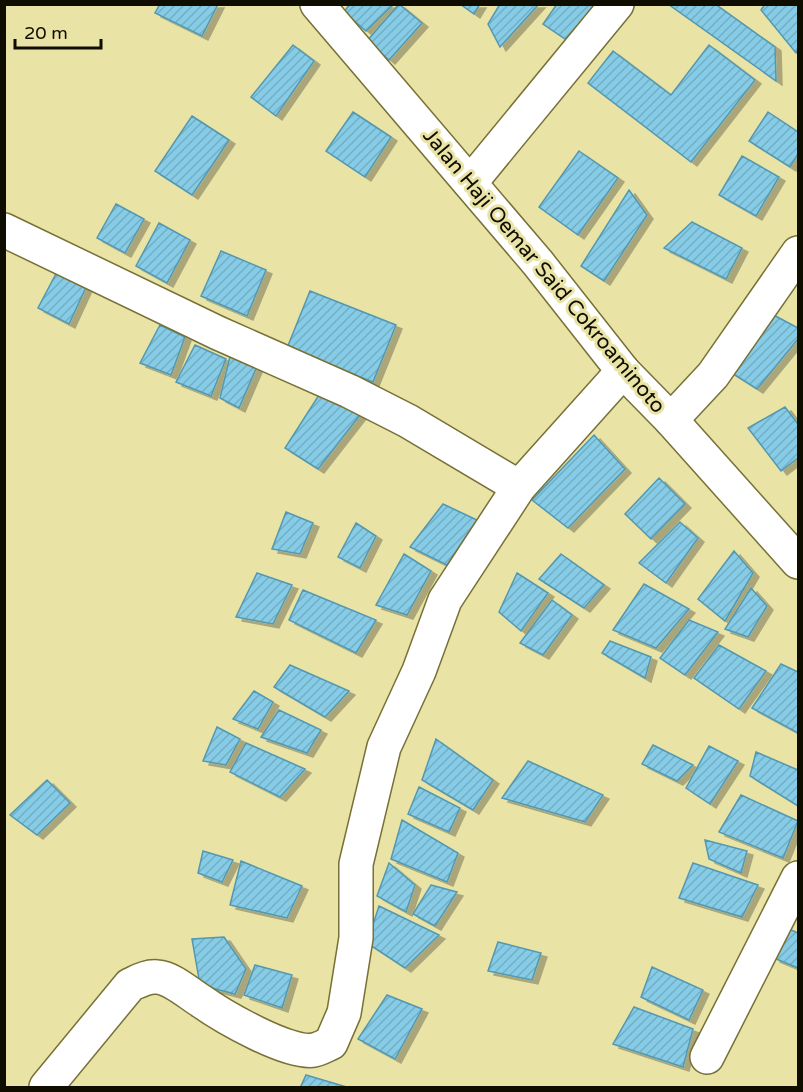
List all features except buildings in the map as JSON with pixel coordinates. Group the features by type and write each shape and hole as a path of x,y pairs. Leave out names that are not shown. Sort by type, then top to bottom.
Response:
{"main road":[{"name":"Jalan Haji Oemar Said Cokroaminoto","path":"317,4 538,263 623,371 671,420 798,562"},
{"path":"470,183 617,4"},
{"path":"4,230 218,333 349,391 408,421 519,487"},
{"path":"671,420 713,375 798,253"},
{"path":"46,1087 130,985 144,978 158,976 172,982 208,1007 270,1040 301,1050 314,1050 331,1043 344,1013 356,938 356,864 384,747 419,671 445,600 519,487 623,371"},
{"path":"707,1057 798,878"}]}
